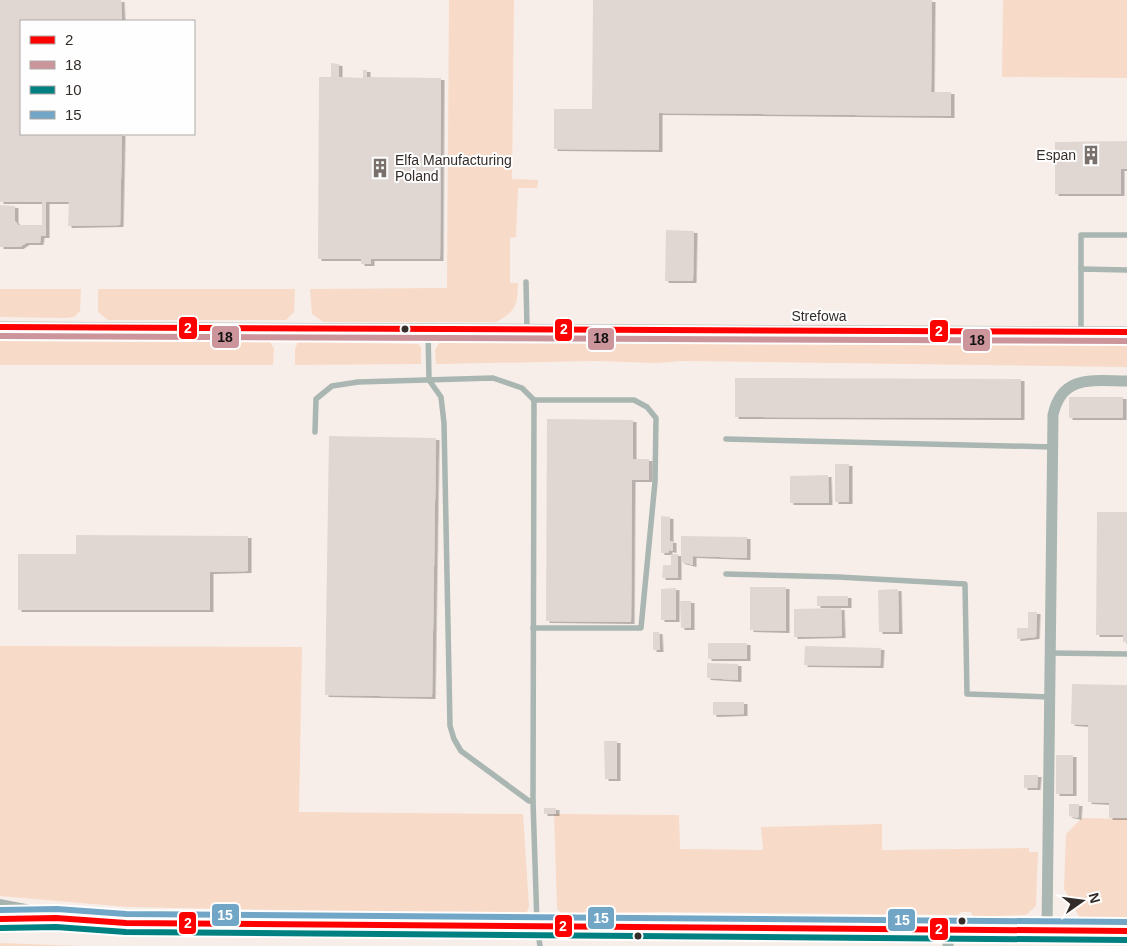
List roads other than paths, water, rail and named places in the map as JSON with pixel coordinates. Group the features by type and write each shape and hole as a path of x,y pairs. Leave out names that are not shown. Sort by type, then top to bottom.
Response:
{"main road":[{"path":"0,907 56,918"},
{"path":"0,919 56,918 126,923 1127,930"}],"street":[{"name":"Strefowa","path":"0,328 1127,332"},
{"path":"1047,929 1053,415 1056,400 1063,391 1083,381 1127,381"},
{"path":"948,928 948,946"}],"lane":[{"path":"1081,332 1081,234 1127,235"},
{"path":"1081,269 1127,270"},
{"path":"526,282 527,329"},
{"path":"428,329 429,380 441,397 444,423 450,726 454,739 461,751 528,801 533,801"},
{"path":"315,432 316,399 332,386 358,382 493,378 522,388 534,400 634,400 647,406 656,418 655,482 641,628 533,628"},
{"path":"534,400 533,801 537,925 540,946"},
{"path":"726,439 1052,447"},
{"path":"726,574 838,577 965,584 967,694 1049,697"},
{"path":"1049,654 1127,654"}],"place":[{"name":"Espan","path":"1091,155"},
{"name":"Elfa Manufacturing Poland","path":"380,168"}]}
